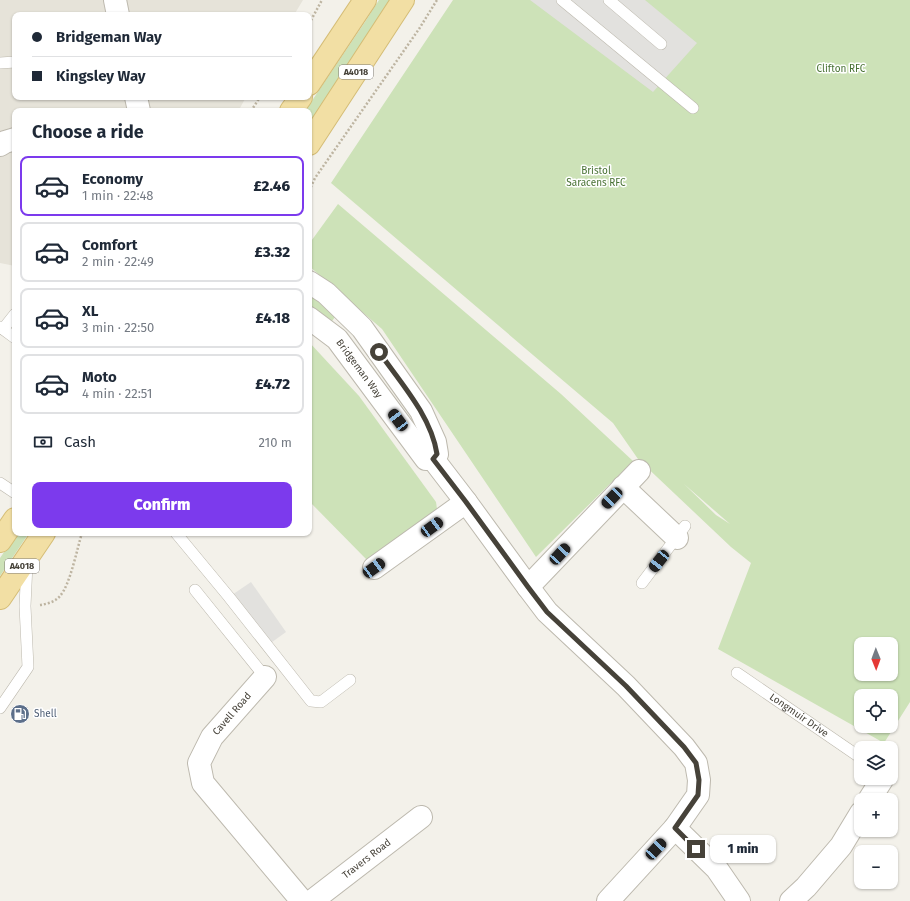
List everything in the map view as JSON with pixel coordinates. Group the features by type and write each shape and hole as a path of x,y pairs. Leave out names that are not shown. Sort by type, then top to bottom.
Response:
{"main road":[{"name":"A4018","path":"312,80 365,0"},
{"name":"A4018","path":"312,139 403,0"},
{"path":"0,541 12,523"},
{"name":"A4018","path":"0,598 42,536"}],"street":[{"path":"115,0 117,12"},
{"path":"0,145 12,140"},
{"path":"312,284 326,293 362,328 421,411 435,442 437,454 433,459"},
{"name":"Bridgeman Way","path":"312,320 337,338 426,458 433,459 466,502 547,612 626,686 684,747 696,763 699,780 698,795 675,828 608,901"},
{"path":"528,587 639,471"},
{"path":"623,487 681,532"},
{"path":"374,568 466,502"},
{"name":"Cavell Road","path":"265,677 212,737 200,763 203,783 302,901"},
{"name":"Travers Road","path":"312,901 421,817"},
{"path":"791,901 806,887 841,846 854,825"},
{"path":"675,828 720,866 739,901"}],"lane":[{"path":"562,0 693,108"},
{"path":"608,0 661,44"},
{"path":"0,63 12,62"},
{"path":"12,317 2,328 12,336"},
{"path":"0,484 12,491"},
{"path":"642,583 681,532"},
{"path":"178,536 239,609 311,701 321,702 350,680"},
{"path":"0,708 28,667 25,606 28,557"},
{"name":"Cavell Road","path":"195,590 265,677"},
{"name":"Longmuir Drive","path":"737,672 854,753"}],"path":[{"path":"312,18 322,0"},
{"path":"312,184 315,178 419,29 437,0"},
{"path":"25,606 48,604 60,596 67,583 81,536"}],"shaded area":[{"path":"0,0 303,0 296,12 12,12 12,100 244,100 240,108 12,108 12,265 0,263"},
{"path":"530,0 645,0 697,43 653,92"},
{"path":"251,582 286,632 268,645 229,597"}],"green space":[{"path":"379,0 391,0 312,119 312,108 307,108"},
{"name":"Bristol Saracens RFC","path":"453,0 910,0 910,702 898,721 898,689 854,689 854,726 718,649 751,563 731,547 638,459 613,423 331,183","holes":["684,484 730,524 716,515"]},
{"path":"338,204 561,394 633,461 536,557 382,329 312,269 312,240"},
{"path":"312,296 337,314 330,324 312,311"},
{"path":"312,345 359,396 436,502 437,509 368,561 312,504"},
{"path":"15,536 27,536 0,576 0,558"},
{"name":"Bristol Saracens RFC","path":"866,733 890,733 885,741 880,741"}],"place":[{"name":"Shell","path":"20,714"}],"route":[{"path":"379,352 421,411 435,442 437,454 433,459 547,612 626,686 684,747 696,763 699,780 698,795 675,828 696,849"}],"park label":[{"name":"Clifton RFC","path":"841,69"}]}
